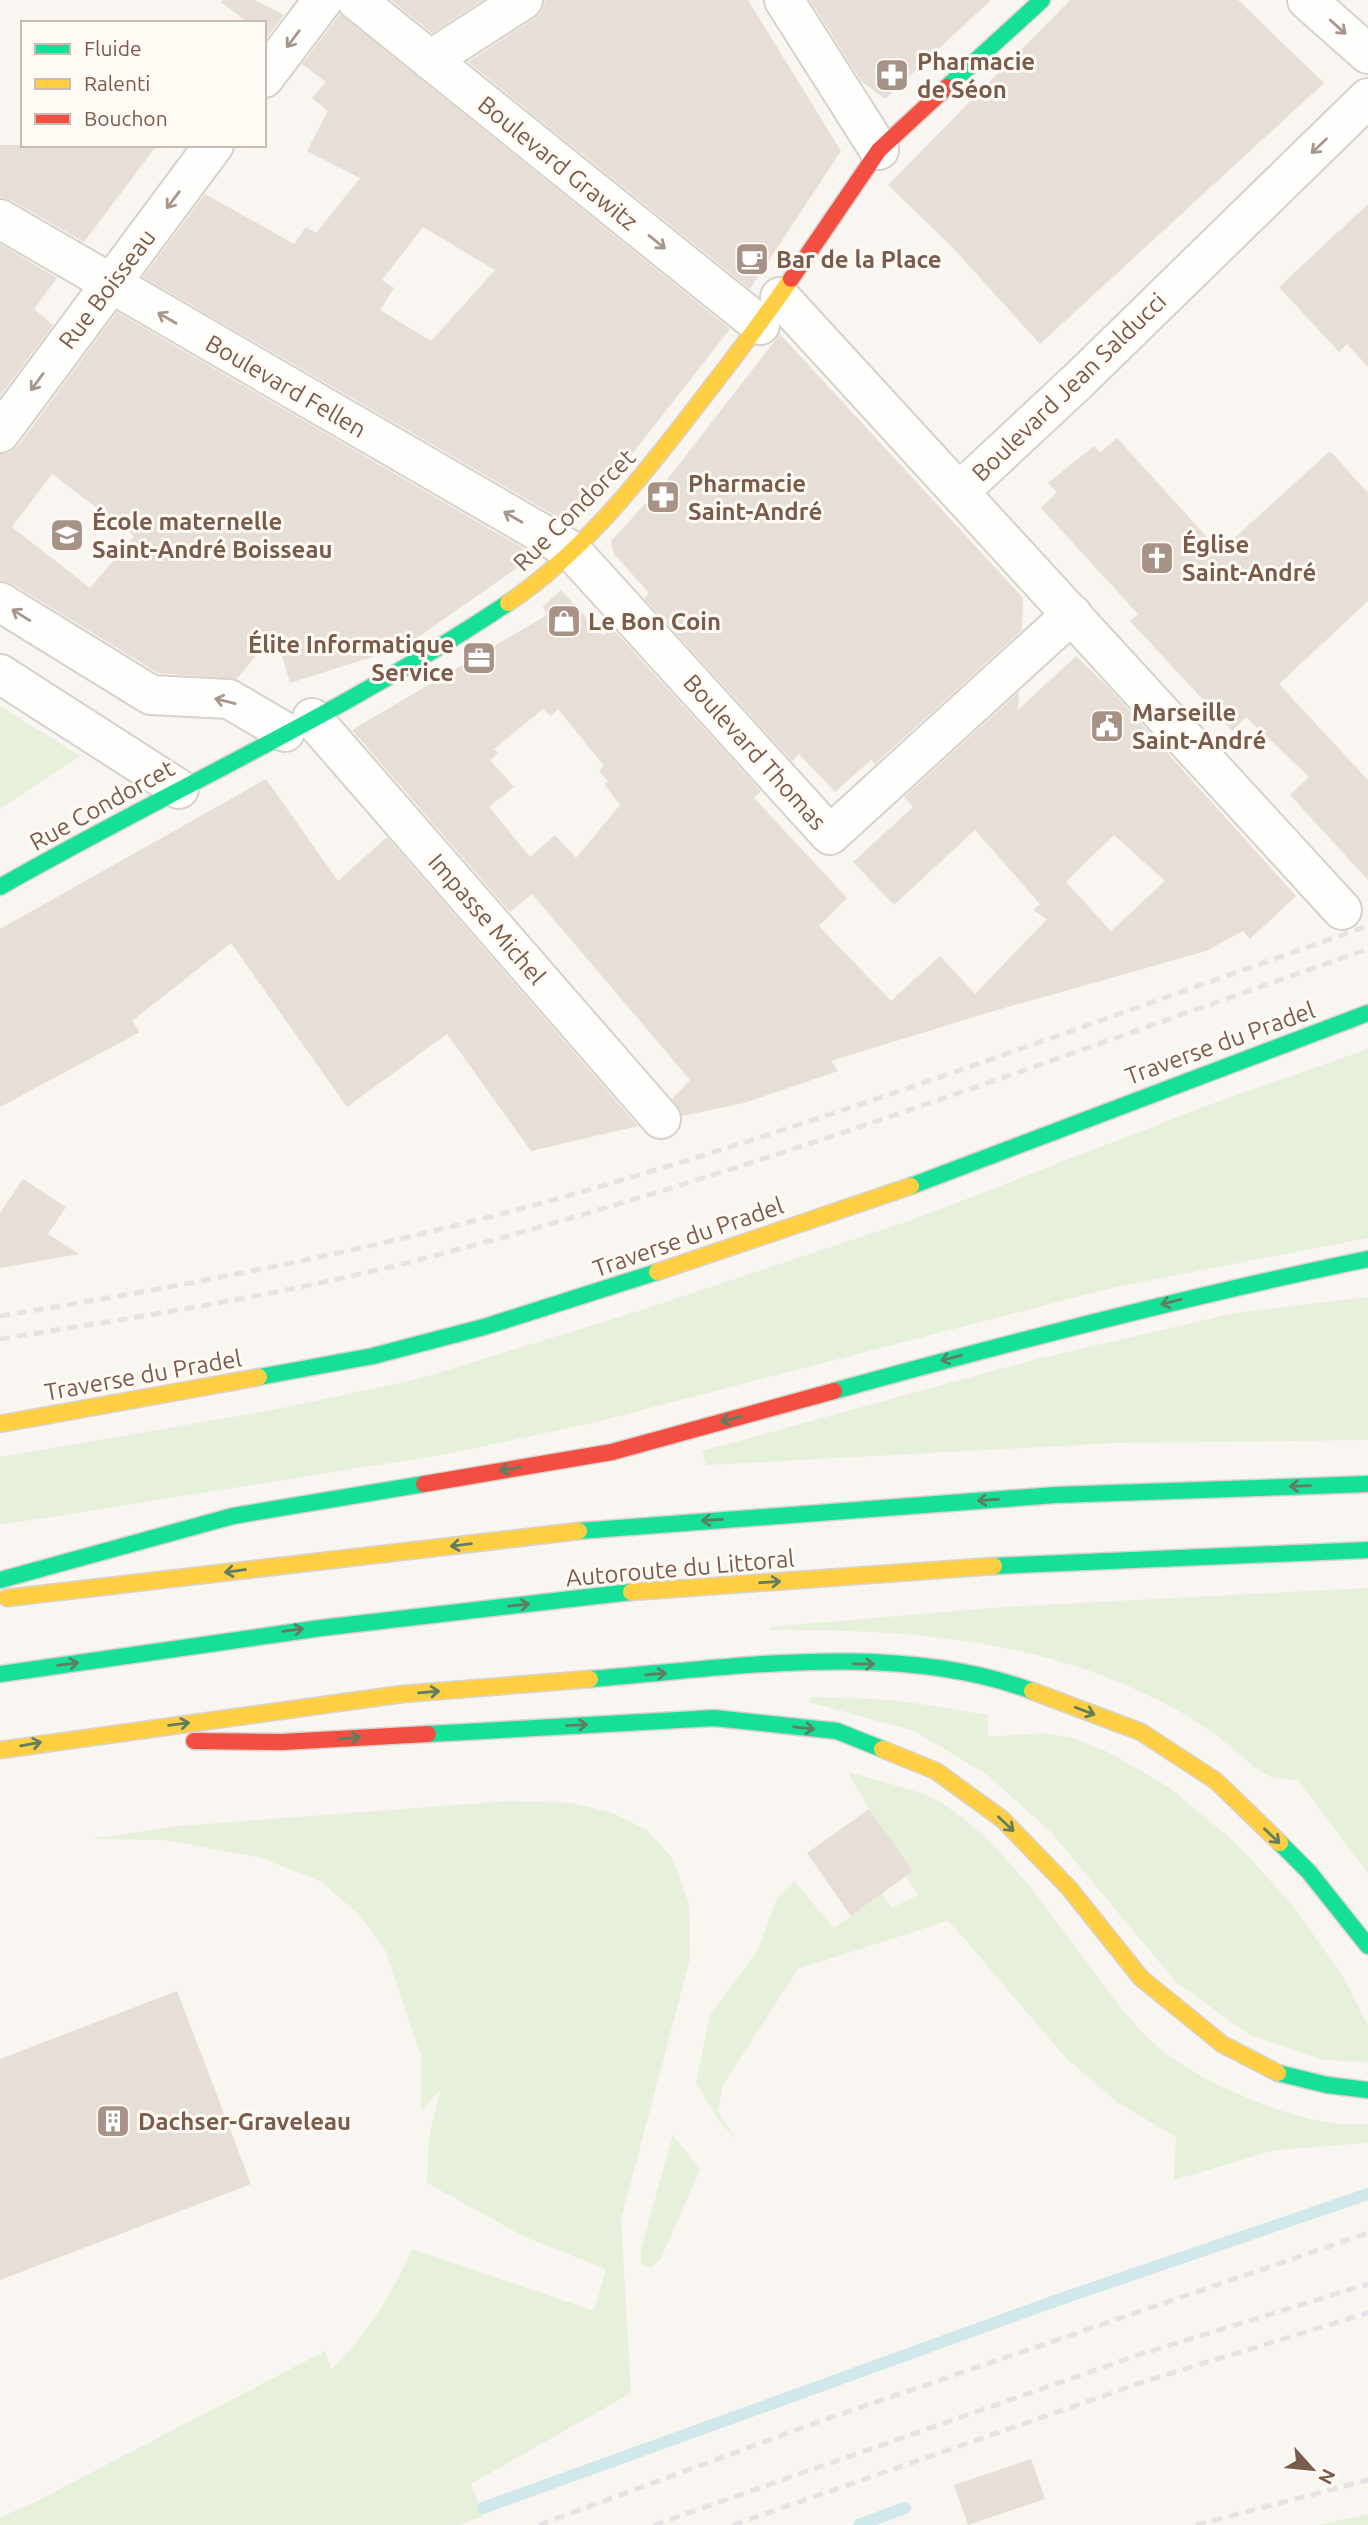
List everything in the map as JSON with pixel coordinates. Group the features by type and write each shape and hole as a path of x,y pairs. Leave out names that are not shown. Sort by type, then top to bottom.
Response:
{"main road":[{"name":"Rue Condorcet","path":"0,887 103,828 431,655 529,589 572,551 649,468 770,311 878,150 1042,0"},
{"name":"Traverse du Pradel","path":"0,1424 373,1356 484,1327 609,1288 933,1178 1175,1083 1368,1013"},
{"path":"0,1580 233,1516 612,1452 1051,1331 1237,1286 1368,1259"},
{"path":"1237,1286 1368,1272"},
{"name":"Autoroute du Littoral","path":"0,1599 621,1526 1056,1496 1368,1484"},
{"name":"Autoroute du Littoral","path":"0,1674 300,1629 646,1591 1093,1560 1368,1550"},
{"path":"0,1749 403,1694 796,1663 919,1665 1010,1683 1141,1732 1216,1782 1308,1872 1368,1946"},
{"path":"63,1739 282,1742 714,1718 837,1731 936,1771 1002,1819 1069,1888 1141,1978 1222,2044 1272,2071 1327,2085 1368,2090"}],"street":[{"path":"266,75 323,0"},
{"name":"Boulevard Grawitz","path":"356,0 430,60 770,311"},
{"path":"430,60 523,0"},
{"path":"784,0 878,150"},
{"path":"1307,0 1368,54"},
{"name":"Boulevard Jean Salducci","path":"770,311 960,491 1078,381 1368,98"},
{"name":"Rue Boisseau","path":"0,433 213,147"},
{"name":"Boulevard Fellen","path":"0,219 572,551"},
{"path":"960,491 1342,910"},
{"name":"Boulevard Thomas","path":"572,551 830,835 1072,614"},
{"name":"Impasse Michel","path":"0,602 150,695 229,699 298,725 661,1119"},
{"path":"0,674 180,789"}],"green space":[{"path":"0,706 80,756 0,809"},
{"path":"1368,1049 1368,1238 1115,1287 596,1422 447,1454 0,1525 0,1457 273,1410 418,1379 642,1310 915,1219 1206,1106"},
{"path":"1368,1297 1368,1440 1116,1443 706,1465 702,1451 1033,1360 1235,1313"},
{"path":"1368,1588 1368,1874 1298,1780 1270,1777 1221,1739 1174,1708 1112,1679 1017,1650 968,1641 869,1632 769,1630 769,1627 1003,1607"},
{"path":"812,1697 895,1700 988,1715 988,1737 1044,1733 1073,1738 1108,1752 1170,1788 1238,1845 1292,1905 1343,1976 1368,2026 1368,2062 1324,2060 1250,2035 1177,1983 1050,1831 986,1774 914,1731 809,1702"},
{"path":"848,1772 934,1799 972,1826 999,1851 1024,1880 1118,2004 1142,2032 1167,2054 1209,2080 1269,2106 1325,2122 1368,2124 1368,2143 1275,2150 1174,2180 1176,2137 1117,2102 1065,2057 947,1921 798,1969 723,2085 718,2111 737,2141 717,2118 696,2083 710,2015 758,1950 777,1898 794,1881 834,1928 882,1894 892,1908 918,1895 906,1877 913,1871 869,1809"},
{"path":"509,1801 573,1803 613,1813 648,1831 673,1859 689,1904 690,1959 621,2219 631,2393 471,2484 483,2516 459,2525 0,2525 0,2517 29,2505 325,2351 331,2370 357,2342 377,2314 412,2249 594,2311 606,2269 525,2237 427,2183 429,2138 440,2090 421,2111 421,2056 385,1950 359,1915 322,1882 259,1857 163,1840 90,1839 179,1826"},
{"path":"673,2135 700,2170 661,2258 652,2268 641,2264 641,2249"},
{"path":"1368,2514 1368,2525 1319,2525"}],"building":[{"path":"255,0 284,15 267,37 266,21 245,21 221,2"},
{"path":"391,0 483,0 432,33"},
{"path":"545,0 748,0 841,151 750,289 468,62 535,18 542,11"},
{"path":"810,0 991,0 885,99 861,81"},
{"path":"1070,0 1238,0 1324,83 1040,344 952,247 888,185"},
{"path":"340,14 730,329 632,454 568,523 143,277 205,194 294,244 306,227 316,233 360,178 307,151 328,111 312,98 326,82 302,64","holes":["423,227 495,270 431,341 380,310 394,288 382,280"]},
{"path":"0,145 155,147 84,242 11,200 0,197"},
{"path":"1368,204 1368,367 1347,344 1339,352 1279,287"},
{"path":"0,244 57,278 34,309 53,325 0,396"},
{"path":"117,312 531,553 528,555 531,558 420,636 394,650 290,683 275,632 237,679 158,673 11,583 0,580 0,454 9,453 18,446","holes":["52,474 134,536 90,588 12,527"]},
{"path":"780,334 1023,598 1022,630 875,764 871,760 835,792 799,754 792,761 644,598 649,593 614,554 611,541 666,481"},
{"path":"1117,438 1214,545 1223,537 1229,543 1330,451 1368,493 1368,601 1279,684 1368,780 1368,880 1290,795 1309,777 1246,717 1232,731 1130,621 1138,614 1041,508 1057,492 1048,483 1094,446 1100,453"},
{"path":"561,590 603,636 612,628 761,791 754,798 847,898 819,926 891,1001 940,956 975,994 1047,919 1033,910 1040,904 975,830 894,905 853,862 913,807 904,797 1019,692 1018,710 1076,656 1109,688 1296,896 1250,939 1243,931 1206,951 990,1012 831,1061 838,1071 744,1103 682,1116 672,1099 690,1080 532,894 510,912 352,730 547,615 543,606","holes":["543,709 551,716 558,709 604,766 599,771 608,781 604,784 620,805 576,858 555,835 530,857 489,807 514,787 490,760 498,753 494,749","1114,835 1165,881 1111,931 1066,882"]},
{"path":"266,779 338,881 387,837 638,1126 531,1151 447,1034 347,1107 231,943 132,1021 140,1032 0,1107 0,929"},
{"path":"23,1179 66,1207 48,1234 79,1254 0,1268 0,1213"},
{"path":"869,1809 913,1871 851,1916 807,1853"},
{"name":"Dachser-Graveleau","path":"177,1991 251,2184 0,2280 0,2059"},
{"path":"1031,2459 1045,2499 968,2525 954,2485"}],"waterway":[{"path":"483,2508 1055,2301 1368,2194"},
{"path":"859,2525 905,2508"}],"railway":[{"path":"0,1316 296,1262 442,1229 588,1190 882,1097 1368,926"},
{"path":"0,1339 296,1288 394,1266 518,1233 763,1159 1006,1077 1368,949"},
{"path":"539,2525 815,2423 1368,2233"},
{"path":"654,2525 1138,2355 1368,2284"},
{"path":"733,2525 1149,2380 1368,2313"},
{"path":"1196,2525 1368,2480"}],"traffic: fast":[{"path":"947,87 1042,0"},
{"path":"0,887 321,715 447,642 508,603"},
{"path":"911,1186 1368,1013"},
{"path":"834,1391 1100,1320 1368,1259"},
{"path":"259,1377 373,1356 484,1327 657,1272"},
{"path":"0,1580 233,1516 424,1484"},
{"path":"579,1531 1056,1495 1368,1484"},
{"path":"994,1566 1368,1550"},
{"path":"0,1674 321,1628 631,1592"},
{"path":"590,1679 756,1665 870,1662 925,1666 980,1675 1032,1691"},
{"path":"428,1734 714,1718 837,1731 882,1749"},
{"path":"1280,1843 1309,1872 1368,1946"},
{"path":"1278,2073 1327,2085 1368,2090"}],"traffic: slow":[{"path":"508,603 560,562 630,490 730,363 791,279"},
{"path":"657,1272 911,1186"},
{"path":"0,1424 259,1377"},
{"path":"7,1598 579,1531"},
{"path":"631,1592 994,1566"},
{"path":"0,1750 403,1694 590,1679"},
{"path":"1032,1691 1141,1732 1216,1781 1280,1843"},
{"path":"882,1749 936,1771 1002,1819 1069,1888 1141,1978 1222,2044 1278,2073"}],"traffic: jam":[{"path":"791,279 879,150 947,87"},
{"path":"424,1484 612,1452 834,1391"},
{"path":"194,1741 282,1742 428,1734"}],"place":[{"name":"Pharmacie de Séon","path":"892,75"},
{"name":"Bar de la Place","path":"752,259"},
{"name":"Pharmacie Saint-André","path":"663,497"},
{"name":"École maternelle Saint-André Boisseau","path":"67,535"},
{"name":"Église Saint-André","path":"1157,558"},
{"name":"Le Bon Coin","path":"564,621"},
{"name":"Élite Informatique Service","path":"479,658"},
{"name":"Marseille Saint-André","path":"1107,726"},
{"name":"Dachser-Graveleau","path":"113,2121"}]}
